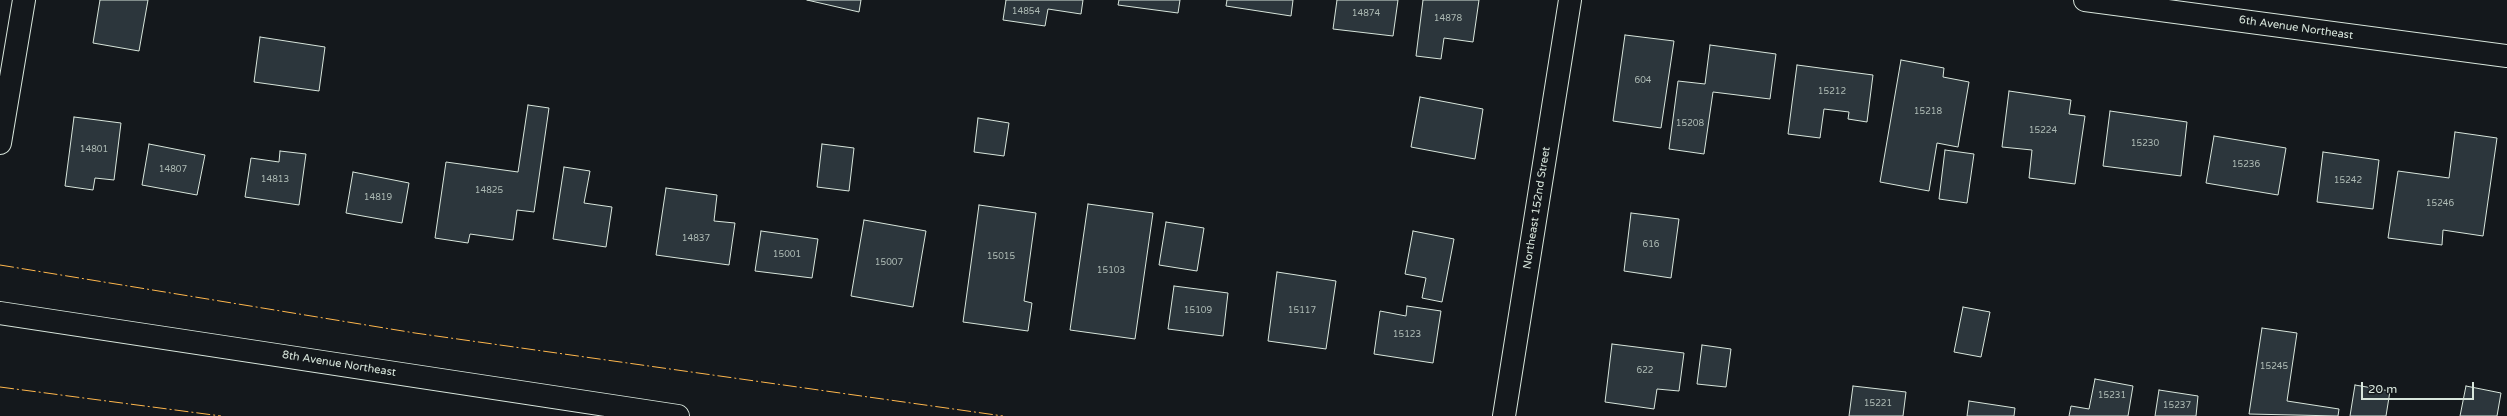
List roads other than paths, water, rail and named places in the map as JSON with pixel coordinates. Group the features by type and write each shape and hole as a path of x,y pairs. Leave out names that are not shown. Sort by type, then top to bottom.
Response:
{"street":[{"path":"0,143 24,0"},
{"name":"Northeast 152nd Street","path":"1504,416 1570,0"},
{"name":"6th Avenue Northeast","path":"2085,0 2507,56"},
{"name":"8th Avenue Northeast","path":"0,313 677,416"}]}
